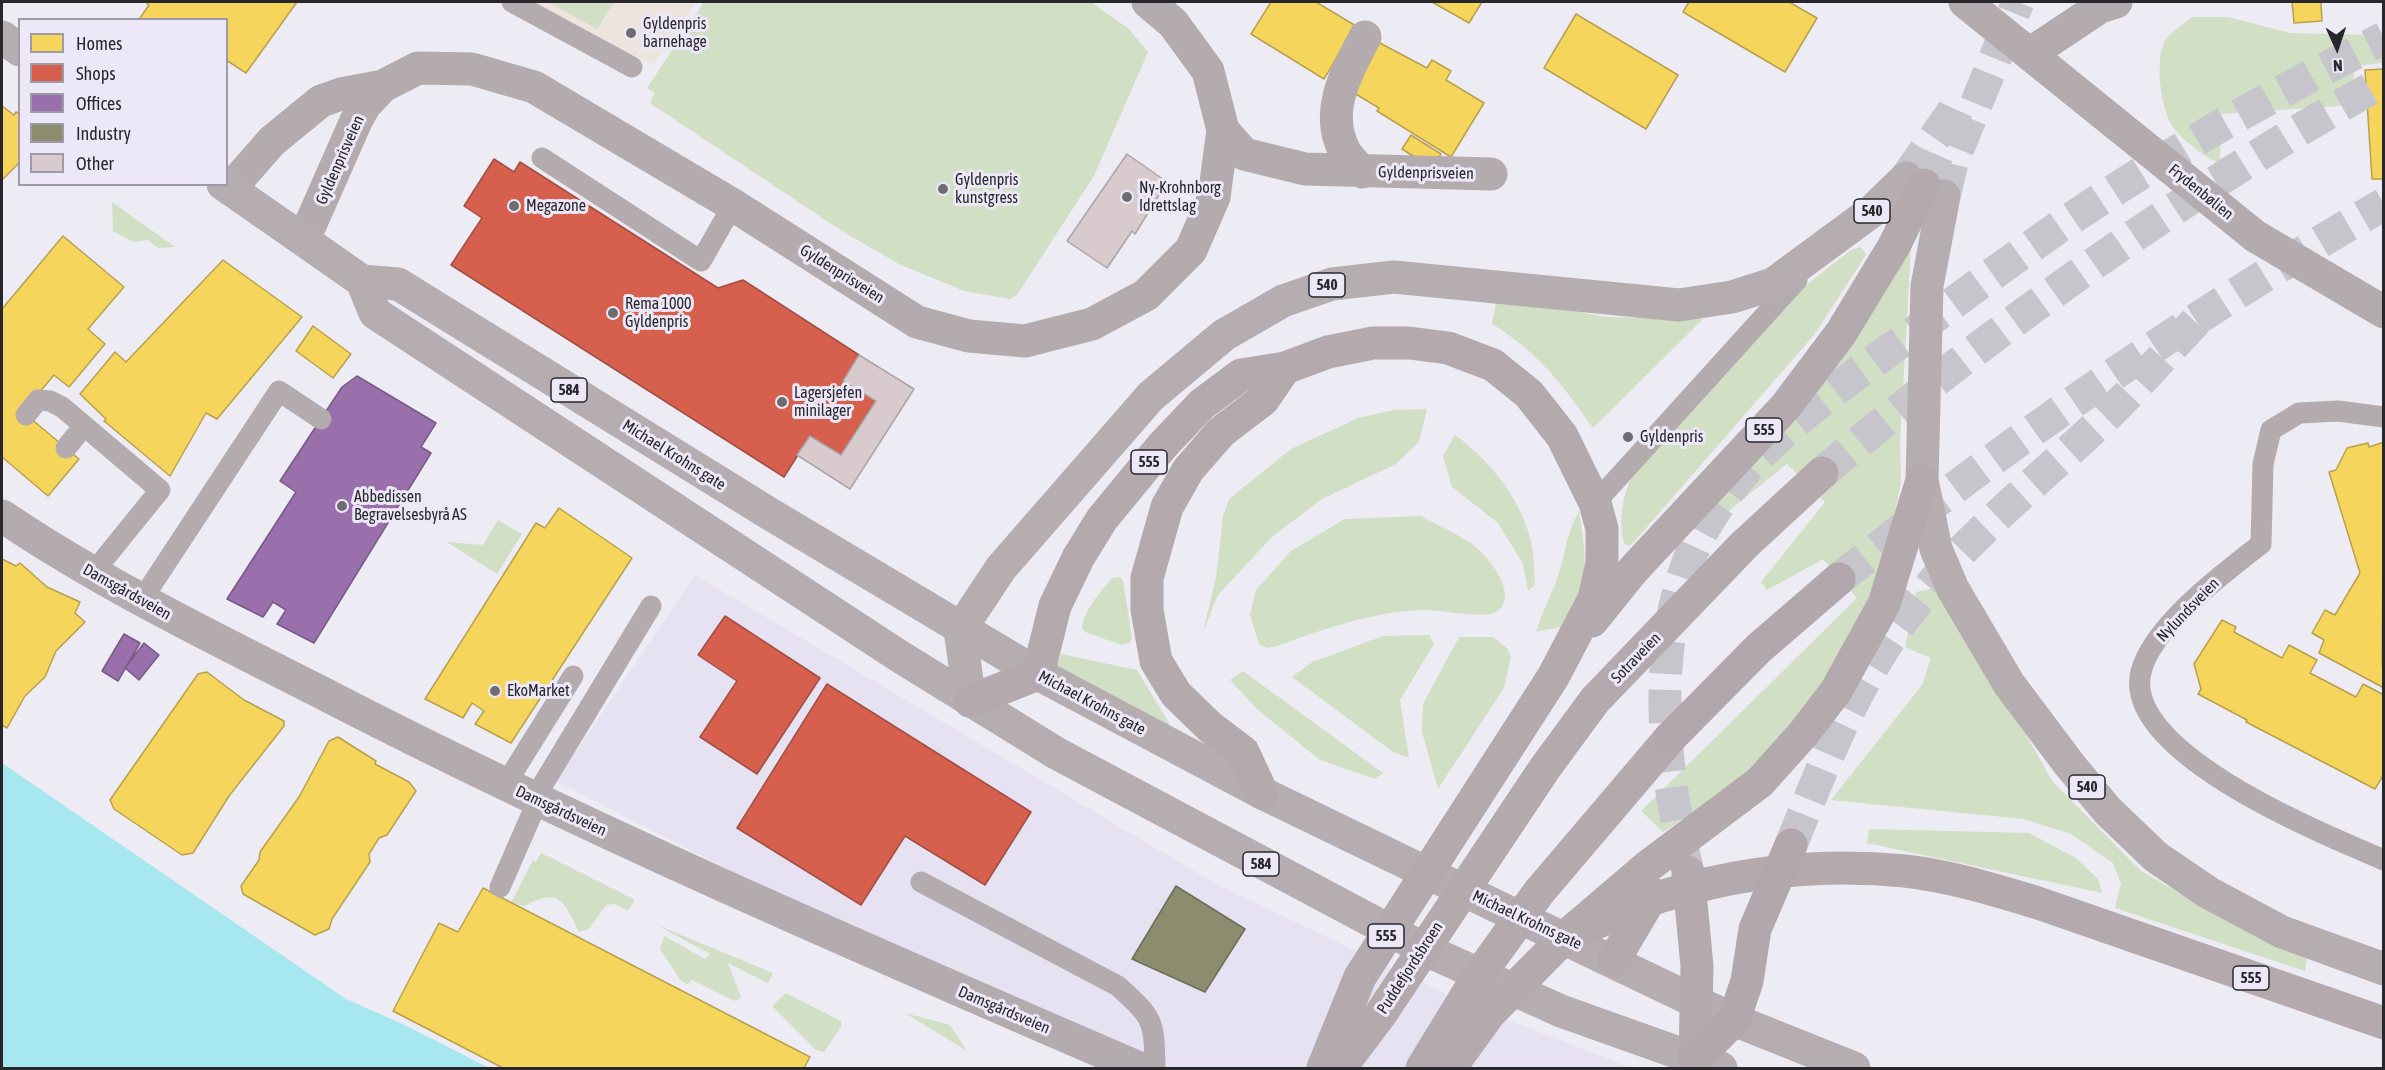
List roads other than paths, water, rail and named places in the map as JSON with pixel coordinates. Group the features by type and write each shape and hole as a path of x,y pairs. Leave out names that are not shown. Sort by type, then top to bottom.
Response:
{"highway":[{"name":"555","path":"1323,1068 1360,977 1570,649 1634,569 1786,406 1807,379 1841,333 1894,246 1924,186"},
{"name":"555","path":"1038,674 1055,606 1102,519 1130,483 1202,404 1241,375 1285,368 1328,352 1373,343 1409,343 1448,348 1493,365 1529,394 1562,436 1594,503 1602,529 1602,563 1594,599 1570,649"},
{"path":"1262,793 1243,752 1210,727 1176,694 1156,661 1147,610 1147,578 1167,507 1188,470 1221,432 1263,400 1285,368"},
{"name":"Sotraveien","path":"1477,866 1595,700 1744,545 1822,473"},
{"name":"555","path":"1450,1068 1490,1014 1565,937 1647,867 1760,782 1803,734 1836,691 1884,604 1922,480"},
{"path":"1422,1068 1477,978 1539,892 1670,738 1759,648 1839,579"},
{"path":"970,701 1038,674"},
{"path":"1708,1064 1734,1020 1747,981 1755,929 1791,845"},
{"name":"Puddefjordsbroen","path":"1341,1068 1380,1015 1477,866"},
{"name":"555","path":"1565,937 1664,895 1721,880 1779,871 1830,868 1907,871 1985,887 2038,903 2384,1023"},
{"path":"1614,960 1674,877 1697,966 1695,1001 1708,1064"}],"main road":[{"path":"2,37 18,49"},
{"name":"540","path":"960,630 1001,568 1151,396 1224,334 1283,301 1332,284 1394,278 1678,305 1732,297 1773,284 1835,241 1871,212 1924,186 1927,286 1922,480 1936,549 1953,589 2009,684 2107,810 2156,857 2209,893 2282,932 2384,969"},
{"path":"227,187 363,281"},
{"name":"Michael Krohns gate","path":"363,281 398,284 960,630 1262,793 1614,960 1734,1020 1854,1068"},
{"name":"584","path":"363,281 375,313 970,701 1056,753 1430,952 1561,1011 1708,1064"},
{"path":"960,630 970,701"}],"street":[{"name":"Gyldenprisveien","path":"228,186 272,141 321,101 341,94 383,86 418,68 472,69 534,87 733,205 917,322 969,336 1025,341 1092,324 1146,295 1191,250 1215,197 1223,130 1208,71 1173,23 1148,2"},
{"name":"Frydenbølien","path":"1965,2 2255,236 2384,312"},
{"path":"2031,53 2100,7 2116,2"},
{"name":"Gyldenprisveien","path":"1362,172 1344,150 1335,117 1341,83 1365,37"},
{"name":"Gyldenprisveien","path":"304,239 356,122 365,105 383,86"},
{"name":"Gyldenprisveien","path":"1223,130 1244,154 1305,169 1491,174"},
{"name":"Damsgårdsveien","path":"2,516 92,574 141,601 505,785 735,893 1139,1068"}],"lane":[{"path":"512,2 633,67"},
{"path":"542,158 700,261 733,205"},
{"path":"1594,503 1738,342 1835,241"},
{"path":"141,601 279,391 321,419"},
{"path":"26,415 38,400 50,401 84,426 128,452 159,490 92,574"},
{"name":"Nylundsveien","path":"2384,417 2338,411 2299,414 2271,430 2263,464 2261,544 2210,585 2172,622 2149,653 2141,673 2140,686 2143,703 2160,729 2171,742 2214,776 2317,831 2384,860"},
{"path":"66,448 84,426"},
{"path":"500,887 536,800 651,606"},
{"path":"505,785 573,676"},
{"path":"921,882 1118,986 1144,1010 1155,1030 1155,1068"}],"water":[{"path":"2,763 346,999 407,1026 489,1068 2,1068"}],"tunnel":[{"path":"1944,196 1952,163 2018,2"},
{"path":"1687,868 1672,791 1667,751 1665,711 1670,631 1678,592 1691,555 1709,519 1732,486 1788,428 1820,402 1973,288 2060,227 2206,134 2384,38"},
{"path":"1822,473 1956,365 2164,215 2236,169 2384,81"},
{"path":"1906,178 1961,100"},
{"path":"1924,185 1959,105"},
{"path":"1839,579 1924,511 2125,366 2227,299 2384,204"},
{"path":"1791,845 1853,703 1883,649 1922,595 1968,544 2109,414 2202,315"}],"place":[{"name":"Gyldenpris barnehage","path":"631,33"},
{"name":"Gyldenpris kunstgress","path":"943,189"},
{"name":"Ny-Krohnborg Idrettslag","path":"1127,197"},
{"name":"Megazone","path":"514,206"},
{"name":"Rema 1000 Gyldenpris","path":"613,313"},
{"name":"Lagersjefen minilager","path":"782,402"},
{"name":"Gyldenpris","path":"1628,437"},
{"name":"Abbedissen Begravelsesbyrå AS","path":"342,506"},
{"name":"EkoMarket","path":"495,691"}]}
